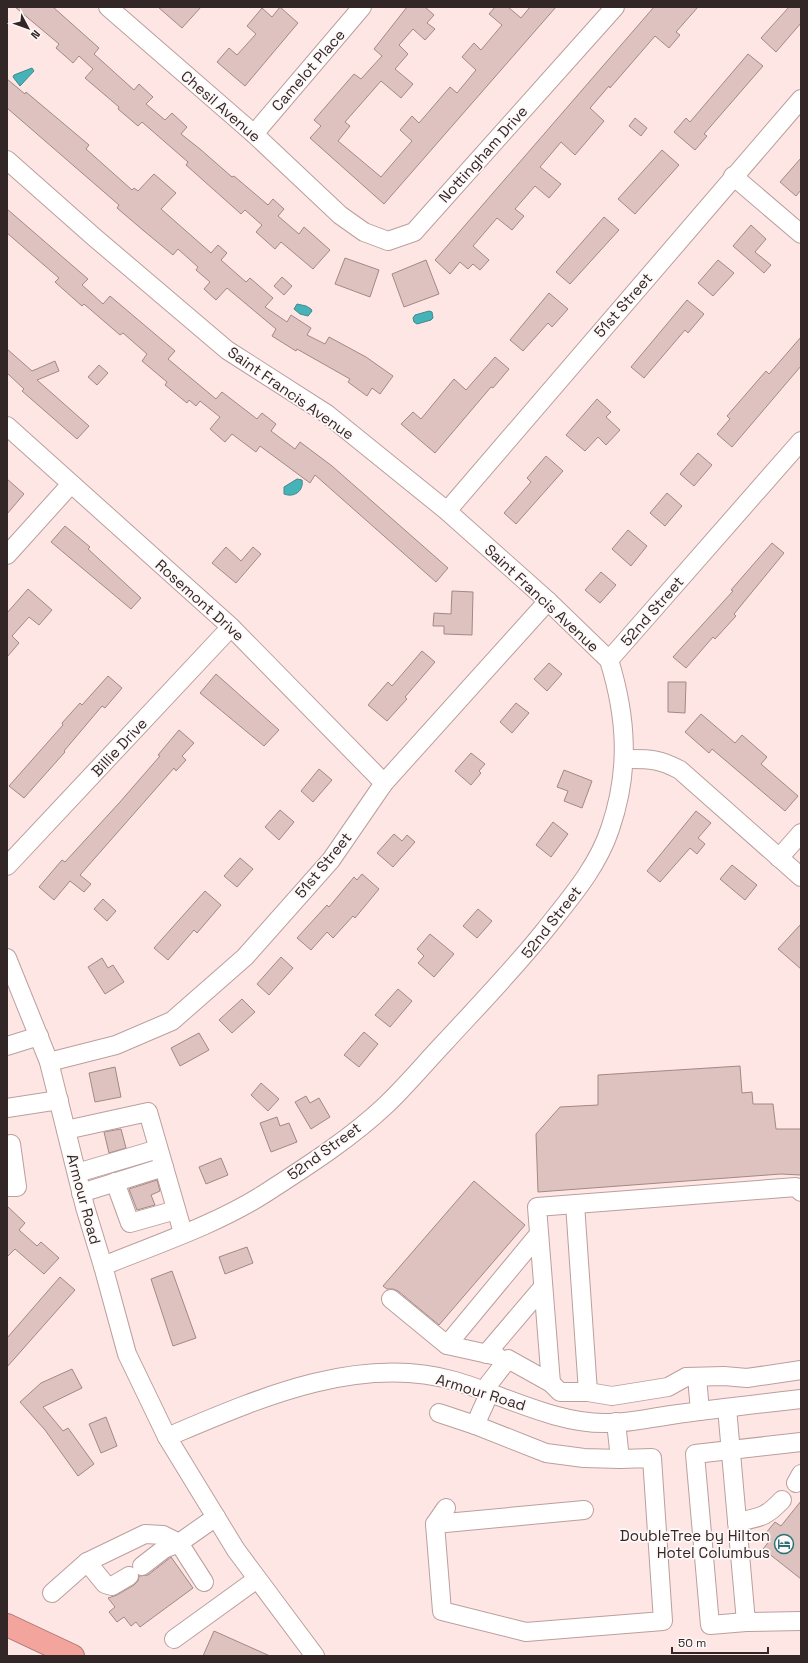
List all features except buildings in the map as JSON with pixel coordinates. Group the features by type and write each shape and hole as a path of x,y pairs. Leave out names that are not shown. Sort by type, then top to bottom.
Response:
{"highway":[{"path":"7,1625 73,1656"},
{"path":"7,1630 52,1656"}],"street":[{"name":"Camelot Place","path":"254,134 362,7"},
{"name":"Nottingham Drive","path":"332,208 364,232 388,241 414,232 615,7"},
{"name":"Chesil Avenue","path":"114,9 254,134 332,208"},
{"name":"51st Street","path":"446,511 733,176 801,99"},
{"name":"Saint Francis Avenue","path":"7,160 94,237 227,350 327,414 446,511 548,601 609,660"},
{"path":"733,176 801,234"},
{"name":"Rosemont Drive","path":"7,426 231,627 384,782"},
{"name":"52nd Street","path":"103,1266 215,1220 263,1195 334,1147 386,1105 520,961 584,880 594,865 607,837 615,814 624,759 624,741 621,705 609,660 801,441"},
{"path":"7,555 71,484"},
{"name":"51st Street","path":"49,1062 116,1045 172,1021 250,952 331,860 384,782 548,601"},
{"name":"Billie Drive","path":"7,866 231,627"},
{"path":"624,759 652,759 665,762 680,770 800,875"},
{"path":"780,858 801,833"},
{"name":"Armour Road","path":"7,958 49,1062 81,1193 127,1354 168,1437 236,1550 315,1656"},
{"path":"7,1046 39,1036"},
{"path":"7,1108 59,1100"},
{"path":"66,1130 148,1112 183,1233"},
{"path":"7,1187 17,1187 11,1144"},
{"path":"76,1173 158,1149"},
{"path":"81,1193 164,1168"},
{"path":"115,1182 130,1223 176,1210"},
{"path":"550,1383 536,1207 796,1187 801,1192"},
{"path":"575,1204 588,1392"},
{"path":"447,1345 539,1234"},
{"path":"486,1354 543,1287"},
{"path":"391,1299 447,1345 508,1359 550,1383 560,1392 588,1392 612,1396 668,1388 686,1377 724,1376 748,1378 801,1370"},
{"path":"475,1425 487,1391 508,1359"},
{"name":"Armour Road","path":"168,1437 244,1405 323,1381 369,1373 410,1373 452,1380 565,1419 609,1423 801,1399"},
{"path":"697,1377 700,1411"},
{"path":"727,1408 746,1622"},
{"path":"439,1413 475,1425 546,1454 584,1458 652,1458 663,1622 526,1632 442,1611 435,1524 446,1508"},
{"path":"616,1422 620,1458"},
{"path":"801,1442 694,1454 710,1624 801,1621"},
{"path":"737,1522 762,1517 771,1512 782,1500"},
{"path":"435,1524 584,1510"},
{"path":"87,1562 105,1584 112,1586 164,1549 179,1543 216,1517"},
{"path":"52,1594 87,1562 145,1534 163,1535 179,1543 204,1582"},
{"path":"174,1639 257,1579"}],"water":[{"path":"32,68 34,71 20,86 13,77 14,75"},
{"path":"297,304 306,306 312,311 308,316 300,314 294,309"},
{"path":"429,311 432,312 433,318 431,320 417,324 414,322 413,318 415,315"},
{"path":"297,479 302,480 298,493 291,495 284,494 284,487"}],"place":[{"name":"DoubleTree by Hilton Hotel Columbus","path":"784,1544"}]}
